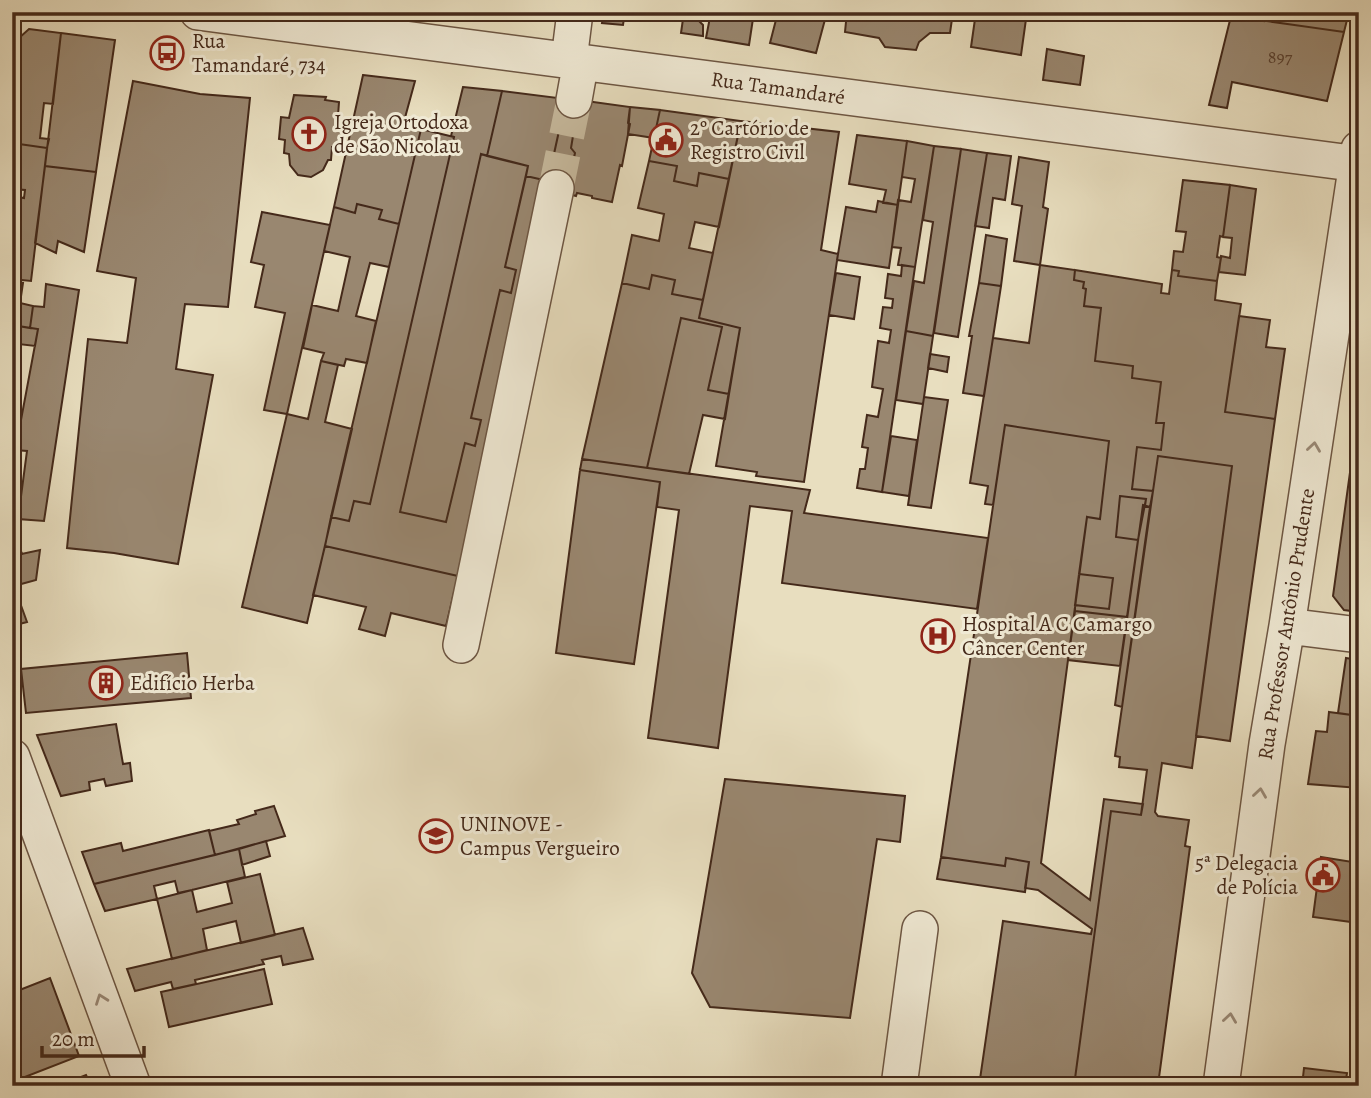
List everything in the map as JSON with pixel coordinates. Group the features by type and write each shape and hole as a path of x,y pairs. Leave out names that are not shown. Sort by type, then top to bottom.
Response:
{"street":[{"name":"Rua Tamandaré","path":"198,12 1358,159"},
{"path":"574,100 575,12"},
{"name":"Rua Professor Antônio Prudente","path":"1221,1086 1267,744 1358,159"},
{"path":"461,645 556,188"},
{"path":"1287,626 1359,635"},
{"path":"15,775 133,1086"},
{"path":"899,1086 920,929"}],"building":[{"path":"492,12 550,12 549,20"},
{"path":"604,12 625,12 623,25 602,23"},
{"path":"684,12 690,12 703,25 703,36 681,33"},
{"path":"711,12 754,12 749,45 706,38"},
{"path":"778,12 827,12 816,53 770,43"},
{"path":"847,12 953,12 950,33 930,33 919,42 916,50 885,47 879,38 845,32"},
{"path":"976,12 1027,12 1021,55 971,47"},
{"path":"1232,12 1265,12 1264,21 1231,16"},
{"path":"1274,12 1349,12 1344,32 1272,22"},
{"path":"1231,16 1344,32 1327,101 1232,82 1227,108 1209,105"},
{"path":"29,29 61,33 53,104 44,103 40,138 49,139 47,148 12,143 12,86 19,38"},
{"path":"61,33 115,40 96,172 45,166"},
{"path":"1047,49 1084,56 1080,85 1043,80"},
{"path":"363,75 415,81 403,125 421,129 399,224 379,219 382,210 357,204 355,213 334,207"},
{"path":"133,81 200,94 250,98 228,307 185,304 176,369 213,375 178,564 67,548 88,339 127,343 136,278 97,271"},
{"path":"463,87 502,91 487,156 481,154 400,512 446,522 465,443 475,446 481,420 471,418 500,290 511,293 516,270 505,267 526,176 548,181 458,576 325,546 331,517 349,521 354,501 370,504"},
{"path":"502,91 566,99 548,181 526,176 528,166 487,156"},
{"path":"294,95 326,97 325,100 339,102 337,130 342,130 340,148 332,147 331,160 328,160 323,170 311,177 298,175 290,165 289,154 284,153 285,140 279,139 281,117 289,118"},
{"path":"566,99 586,101 581,127 574,130 571,148 575,153 568,189 547,186"},
{"path":"586,101 630,107 630,124 612,202 577,193 576,196 565,193 575,153 571,148 574,130 581,127"},
{"path":"630,107 660,110 654,138 628,134"},
{"path":"660,110 741,121 729,179 699,173 697,186 674,181 677,166 649,161"},
{"path":"741,121 839,132 821,250 838,254 804,482 756,476 757,472 716,466 740,328 699,318"},
{"path":"421,129 454,137 370,504 354,501 349,521 331,517"},
{"path":"857,135 907,141 898,205 883,203 886,190 849,184"},
{"path":"907,141 934,146 915,267 898,265 901,248 892,247 898,200 911,202 915,179 902,177"},
{"path":"12,143 47,148 31,281 12,279 12,196 24,198 25,190 12,189"},
{"path":"934,146 961,149 933,336 906,331 914,281 924,283 933,222 923,220"},
{"path":"961,149 987,153 958,337 934,333"},
{"path":"987,153 1011,156 1005,200 993,198 989,228 975,226"},
{"path":"481,154 528,166 505,267 516,270 511,293 500,290 471,418 481,420 475,446 465,443 446,522 400,512"},
{"path":"1019,157 1049,162 1043,207 1048,209 1040,265 1014,261 1022,206 1012,204"},
{"path":"649,161 677,166 674,181 697,186 699,173 729,179 719,227 695,222 689,248 713,253 703,300 672,294 675,280 652,275 649,289 622,283 632,235 659,241 664,214 638,208"},
{"path":"45,166 96,172 84,252 58,241 56,253 35,243"},
{"path":"1183,180 1230,185 1223,237 1220,236 1217,257 1221,258 1217,281 1178,276 1179,271 1172,270 1174,251 1183,252 1186,232 1176,231"},
{"path":"1230,185 1256,189 1245,275 1219,272 1221,256 1230,258 1232,238 1223,237"},
{"path":"878,201 898,205 889,268 837,260 846,207 876,212"},
{"path":"357,204 382,210 379,219 399,224 389,267 370,263 356,316 376,321 367,363 346,359 344,366 321,361 324,353 303,348 312,305 338,311 350,257 324,251 334,207 355,213"},
{"path":"262,212 330,225 287,414 264,410 285,313 255,307 264,265 251,262"},
{"path":"986,235 1007,239 1001,286 979,283"},
{"path":"902,265 915,267 882,492 857,488 860,469 865,469 868,448 862,447 867,415 878,417 883,389 872,387 878,341 889,343 891,330 880,328 883,307 892,308 893,299 885,298 888,274 901,276"},
{"path":"1040,265 1075,270 1074,280 1084,282 1083,288 1086,289 1084,306 1101,308 1095,361 1133,366 1132,378 1161,382 1156,423 1164,423 1161,450 1137,447 1132,489 1153,491 1150,507 1145,506 1146,499 1120,496 1116,537 1138,540 1127,617 1075,611 1075,605 1109,609 1113,578 1079,574 1087,517 1100,519 1109,441 1005,425 993,505 985,504 988,486 970,483 993,338 1029,343"},
{"path":"1075,270 1162,284 1161,293 1169,294 1172,270 1179,271 1178,276 1217,281 1215,300 1241,304 1225,412 1275,419 1230,741 1196,736 1232,466 1158,456 1153,491 1132,489 1137,447 1161,450 1164,423 1156,423 1161,382 1132,378 1133,366 1095,361 1101,308 1084,306 1086,289 1083,288 1084,282 1074,280"},
{"path":"836,273 860,277 854,319 829,315"},
{"path":"652,275 675,280 672,294 703,300 699,318 740,328 729,394 708,390 722,327 681,318 647,468 582,459 622,283 649,289"},
{"path":"12,282 23,283 20,303 33,306 30,328 12,325"},
{"path":"979,283 1001,286 984,396 963,393 972,336 969,336"},
{"path":"46,284 79,290 44,521 18,519 27,451 15,450 12,470 12,419 21,420 38,329 30,328 33,306 44,307"},
{"path":"1239,316 1270,320 1266,347 1285,349 1275,419 1225,412"},
{"path":"681,318 722,327 708,390 729,394 725,419 703,415 689,474 647,468"},
{"path":"12,325 38,329 35,346 19,344 12,392"},
{"path":"906,331 933,336 923,404 896,400"},
{"path":"930,354 949,357 947,372 928,368"},
{"path":"321,361 338,365 325,422 352,429 307,623 242,607 287,414 308,419"},
{"path":"924,397 948,400 931,508 908,505"},
{"path":"1005,425 1109,441 1100,519 1087,517 1041,863 1090,900 1104,799 1143,804 1141,815 1111,811 1074,1086 979,1086 1003,921 1091,934 1092,929 1038,890 1025,888 1029,862 1006,858 1005,866 941,857"},
{"path":"891,436 917,440 909,496 882,492"},
{"path":"1158,456 1232,466 1192,768 1162,763 1155,812 1158,816 1189,820 1185,846 1190,847 1158,1085 1074,1086 1111,811 1141,815 1147,770 1119,767 1120,757 1115,756"},
{"path":"1352,458 1359,459 1359,612 1344,610 1333,596"},
{"path":"582,459 810,490 804,513 988,538 977,609 782,583 792,511 750,506 718,748 648,738 679,510 657,507 660,482 580,470"},
{"path":"580,470 660,482 634,664 556,653"},
{"path":"1120,496 1146,499 1138,540 1116,537"},
{"path":"1143,505 1150,507 1122,707 1115,705"},
{"path":"12,526 22,554 12,556"},
{"path":"325,546 458,576 446,626 391,613 385,636 359,629 366,607 313,595"},
{"path":"40,550 36,580 14,586 27,622 12,626 12,556"},
{"path":"1079,574 1113,578 1109,609 1075,605"},
{"path":"1075,611 1127,617 1120,666 1068,660"},
{"name":"Edifício Herba","path":"187,653 191,698 26,713 21,669"},
{"path":"1346,658 1359,660 1359,716 1338,713"},
{"path":"1329,712 1359,716 1359,788 1308,784 1316,731 1327,732"},
{"path":"116,724 123,764 130,763 132,781 106,786 104,779 89,782 90,790 61,796 37,735"},
{"path":"725,779 905,796 900,842 877,839 850,1018 710,1007 692,973"},
{"path":"274,806 285,836 215,855 209,831 239,824 237,820"},
{"path":"209,830 215,855 94,884 82,852 121,843 123,851"},
{"path":"266,841 270,856 242,865 239,849"},
{"path":"239,849 245,877 178,893 175,881 154,886 157,899 105,911 94,884"},
{"path":"941,857 1005,866 1006,858 1029,862 1025,892 937,879"},
{"path":"1321,857 1359,863 1359,923 1313,917"},
{"path":"260,874 275,935 241,943 236,921 203,929 207,950 172,959 157,899 192,890 197,912 232,903 227,882"},
{"path":"303,928 313,959 283,965 281,956 262,960 264,964 195,980 196,984 173,989 171,982 135,991 127,969"},
{"path":"264,969 272,1004 169,1027 161,992"},
{"path":"50,978 79,1056 12,1082 12,993"},
{"path":"1304,1068 1347,1073 1345,1086 1302,1086"},
{"path":"86,1075 91,1086 58,1086"}],"tunnel":[{"path":"556,188 574,100"}],"place":[{"name":"Rua Tamandaré, 734","path":"167,53"},
{"name":"Igreja Ortodoxa de São Nicolau","path":"309,134"},
{"name":"2º Cartório de Registro Civil","path":"666,140"},
{"name":"Hospital A C Camargo Câncer Center","path":"938,636"},
{"name":"Edifício Herba","path":"106,683"},
{"name":"UNINOVE - Campus Vergueiro","path":"436,836"},
{"name":"5ª Delegacia de Polícia","path":"1323,875"}]}
